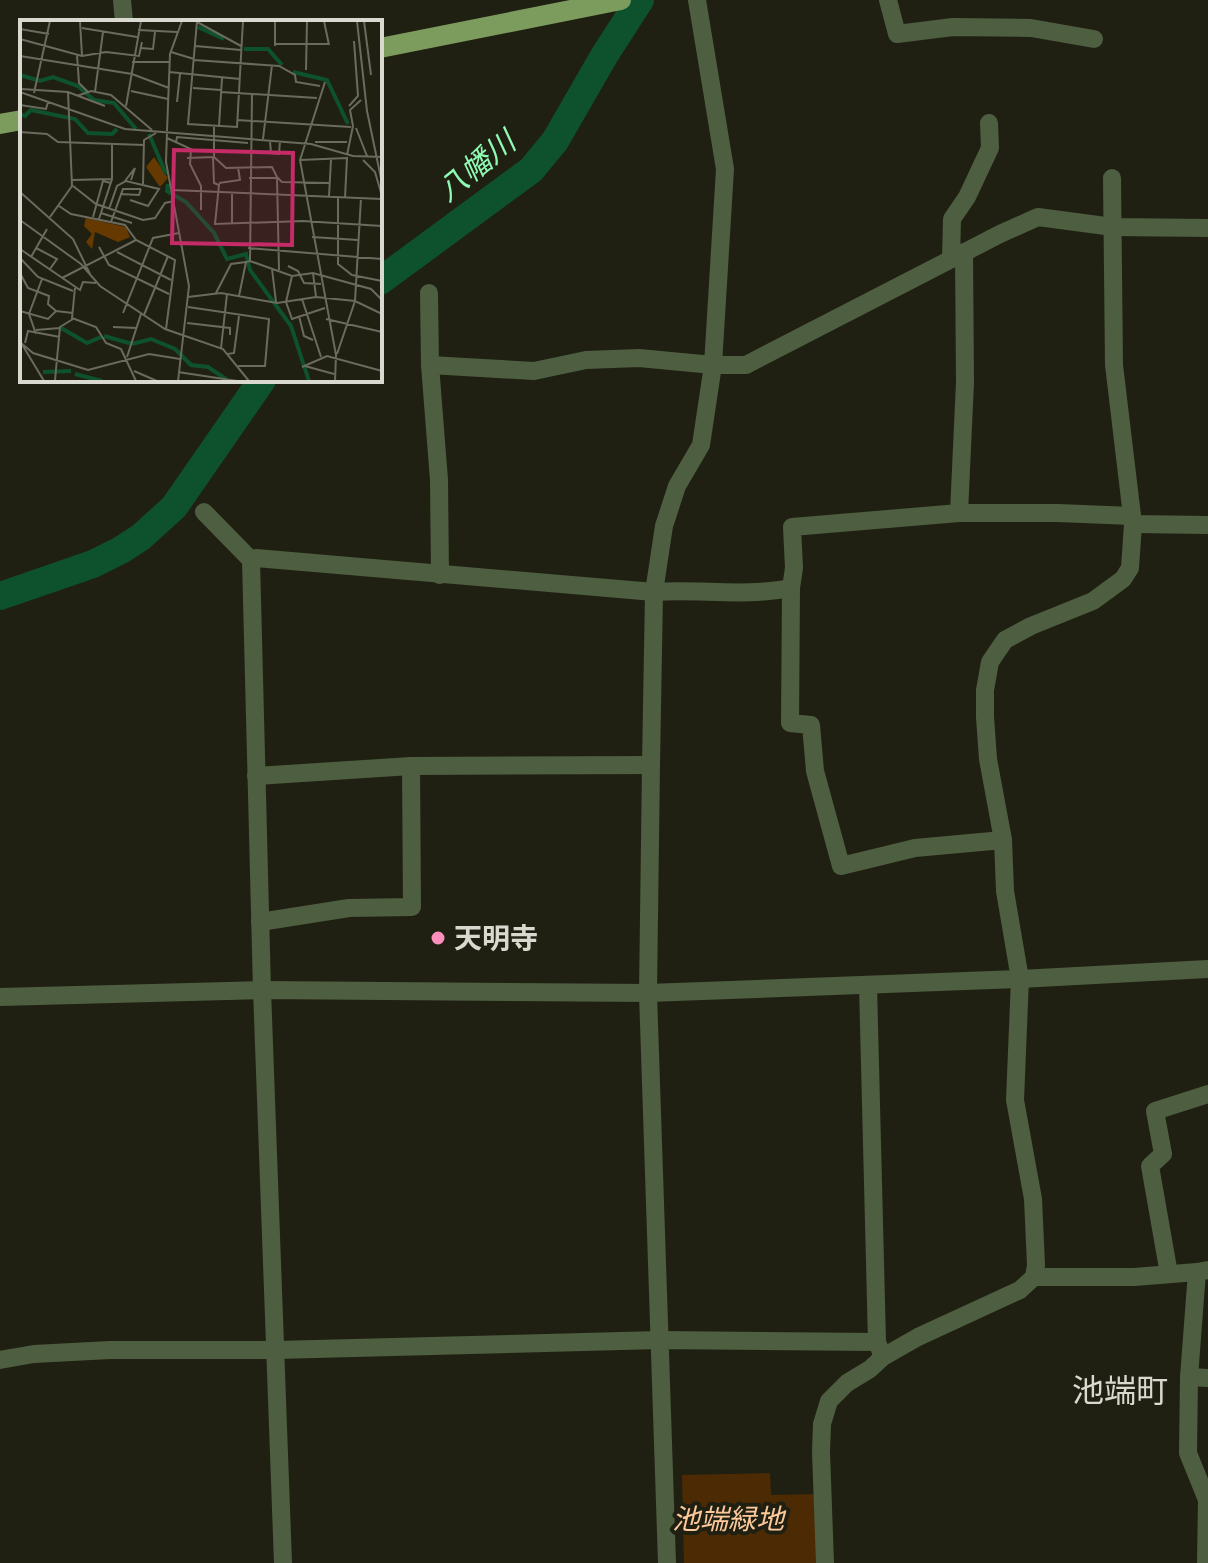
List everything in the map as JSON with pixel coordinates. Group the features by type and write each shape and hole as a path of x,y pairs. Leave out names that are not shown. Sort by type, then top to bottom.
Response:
{"main road":[{"path":"382,48 548,7 618,1"},
{"path":"0,124 20,120"}],"street":[{"path":"122,0 124,20"},
{"path":"667,1563 648,993 654,592 668,513 677,486 701,445 713,365 725,169 697,0"},
{"path":"888,0 897,34 953,27 1031,28 1094,39"},
{"path":"959,513 965,382 952,219 967,197 990,148 989,123"},
{"path":"0,1360 34,1354 110,1350 276,1350 659,1340 880,1349 918,1337 1020,1290 1034,1277 1033,1199 1015,1100 1020,979 1005,891 1003,840 988,759 985,690 990,662 1005,640 1093,601 1123,579 1130,568 1132,520 1114,365 1112,178"},
{"path":"430,365 534,371 586,360 639,358 746,365 1038,217 1113,227 1208,228"},
{"path":"429,293 430,365 439,480 440,575"},
{"path":"204,512 251,560 262,990 283,1563"},
{"path":"1003,840 915,848 841,866 815,771 811,725 790,723 791,588 794,568 792,527 959,513 1058,513 1208,525"},
{"path":"251,560 654,592 767,593 791,588"},
{"path":"256,776 411,766 651,765"},
{"path":"260,922 349,908 412,907 411,766"},
{"path":"0,997 262,990 648,993 1208,969"},
{"path":"825,1563 822,1424 829,1401 847,1383 870,1369 880,1349 868,985"},
{"path":"1169,1274 1150,1166 1163,1154 1155,1111 1208,1094"},
{"path":"1034,1277 1134,1277 1203,1271 1189,1377 1188,1453 1207,1500 1206,1563"},
{"path":"1189,1377 1208,1378"}],"green space":[{"name":"池端緑地","path":"770,1473 771,1495 815,1494 819,1563 684,1563 682,1475"}],"waterway":[{"name":"八幡川","path":"382,280 531,170 555,141 640,0"},
{"name":"八幡川","path":"0,596 93,564 141,537 174,507 261,382"}],"place":[{"name":"天明寺","path":"438,938"}],"district":[{"name":"池端町","path":"1120,1391"}]}
